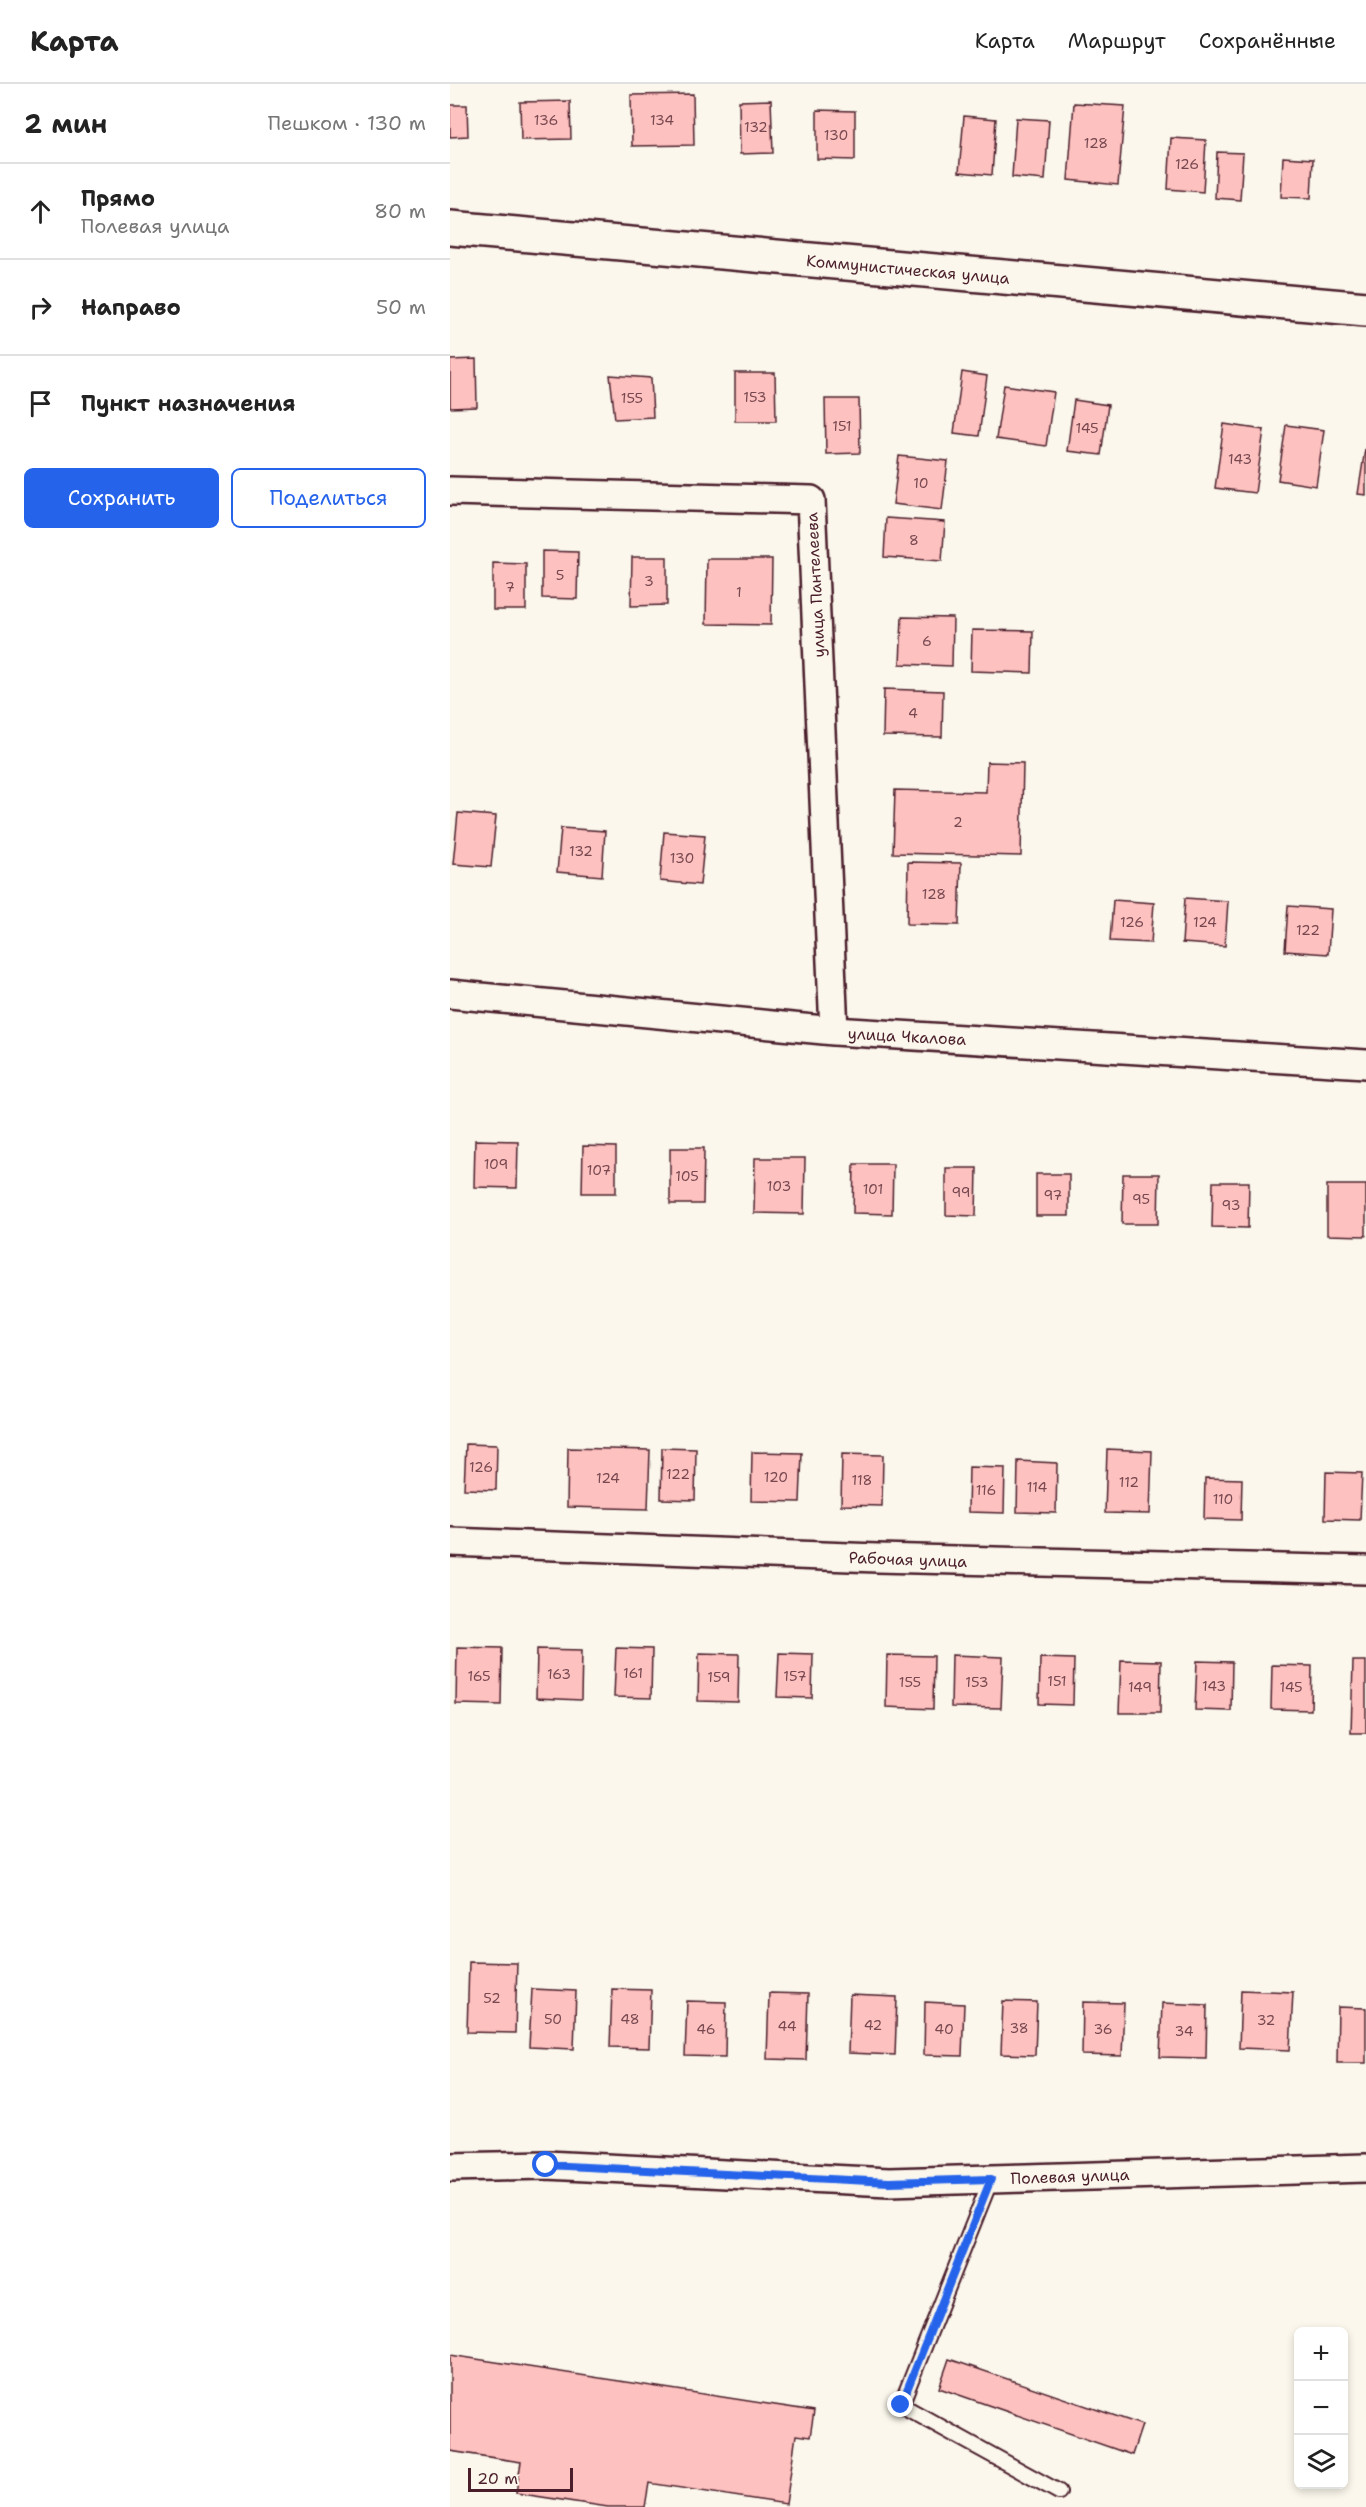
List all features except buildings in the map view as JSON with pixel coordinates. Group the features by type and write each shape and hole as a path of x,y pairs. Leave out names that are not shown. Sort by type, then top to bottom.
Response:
{"street":[{"name":"Коммунистическая улица","path":"450,228 1366,309"},
{"name":"улица Пантелеева","path":"450,491 811,501 834,1031"},
{"name":"улица Чкалова","path":"450,994 834,1031 1366,1064"},
{"name":"Рабочая улица","path":"450,1542 877,1558 1366,1570"},
{"name":"Полевая улица","path":"450,2167 546,2165 889,2182 1366,2168"}],"lane":[{"path":"991,2179 901,2405 1059,2492"}],"route":[{"path":"546,2165 889,2182 991,2179 901,2405"}]}
